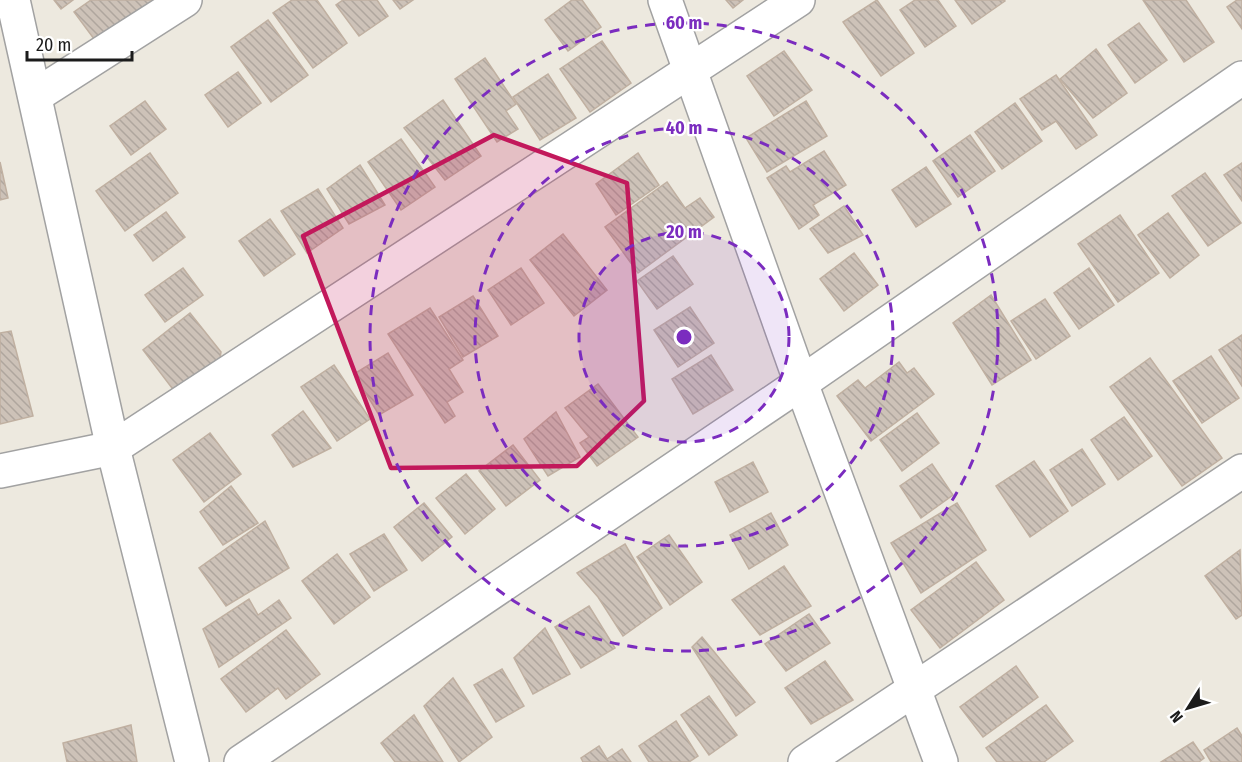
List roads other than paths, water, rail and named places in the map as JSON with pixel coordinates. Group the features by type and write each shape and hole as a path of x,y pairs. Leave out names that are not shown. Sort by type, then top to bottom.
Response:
{"street":[{"path":"13,0 113,448 192,762"},
{"path":"35,96 185,0"},
{"path":"665,0 801,383 941,762"},
{"path":"0,471 113,448 798,0"},
{"path":"241,762 801,383 1242,78"},
{"path":"806,762 913,688 1242,471"}]}
